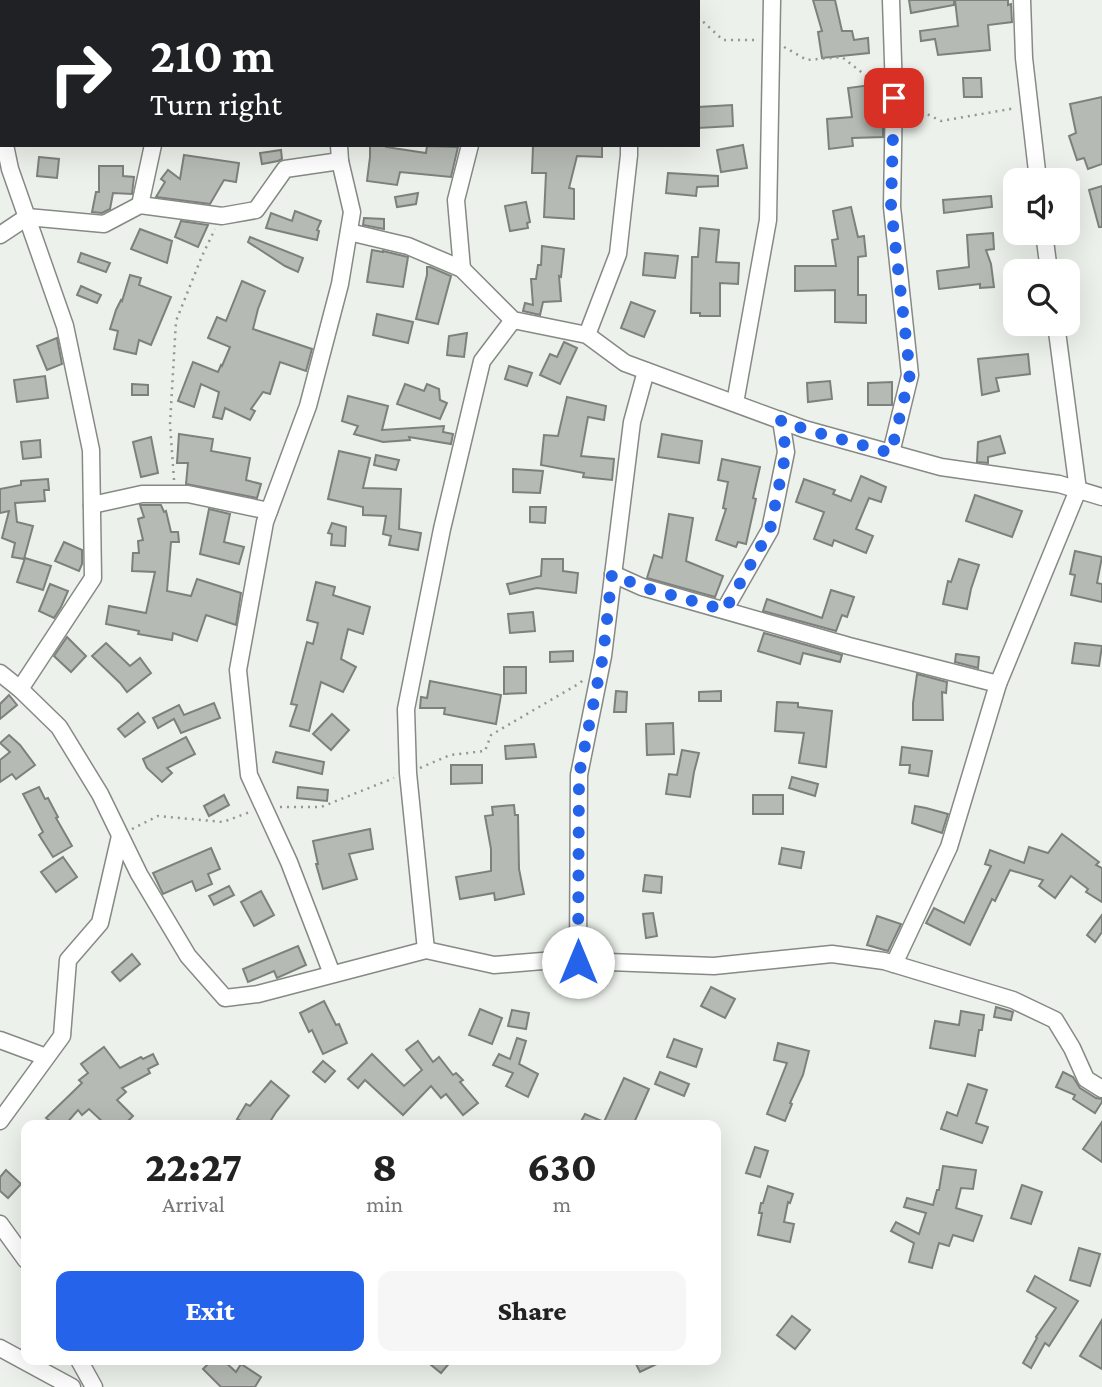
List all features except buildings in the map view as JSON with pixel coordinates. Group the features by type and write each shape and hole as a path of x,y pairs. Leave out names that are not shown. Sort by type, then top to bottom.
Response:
{"street":[{"path":"735,404 768,220 772,0"},
{"path":"891,0 894,98 891,207 910,374 891,453"},
{"path":"1022,0 1024,58 1037,168"},
{"path":"5,147 10,169 65,326 91,450 93,578 20,689"},
{"path":"140,205 153,147"},
{"path":"462,269 456,200 469,147"},
{"path":"587,335 618,254 629,147"},
{"path":"0,235 27,217 104,223 140,205 222,216 256,210 285,169 339,153 352,212 340,284 308,406 265,522 238,670 249,775 289,862 332,974"},
{"path":"349,232 408,246 462,269 513,320 587,335 625,363 804,429 941,467 1059,484 1102,497"},
{"path":"426,950 408,773 406,709 442,529 482,361 513,320"},
{"path":"894,964 949,848 998,684 1078,490 1058,336"},
{"path":"578,962 579,775 603,656 632,422 646,371"},
{"path":"725,610 770,530 786,452 781,420"},
{"path":"92,506 142,494 188,494 269,511"},
{"path":"612,574 642,587 849,646 998,684"},
{"path":"0,673 59,727 100,794 139,874 188,956 225,998 258,994 426,950 494,965 555,961 714,966 832,954 884,961 1013,1000 1055,1020 1086,1079 1102,1089"},
{"path":"0,1121 62,1036 68,960 100,923 120,835"},
{"path":"0,1040 46,1057"},
{"path":"0,1224 21,1253"},
{"path":"0,1348 21,1359"},
{"path":"31,1365 72,1387"},
{"path":"82,1365 94,1387"}],"path":[{"path":"700,19 723,40 772,40 807,60 842,57 894,98 941,121 1030,106"},
{"path":"176,494 170,424 176,321 202,256 222,216"},
{"path":"408,773 450,755 485,751 491,735 580,683 588,674"}],"route":[{"path":"578,962 579,775 603,656 612,574 642,587 725,610 770,530 786,452 781,420 891,453 910,374 891,207 894,98"}]}
